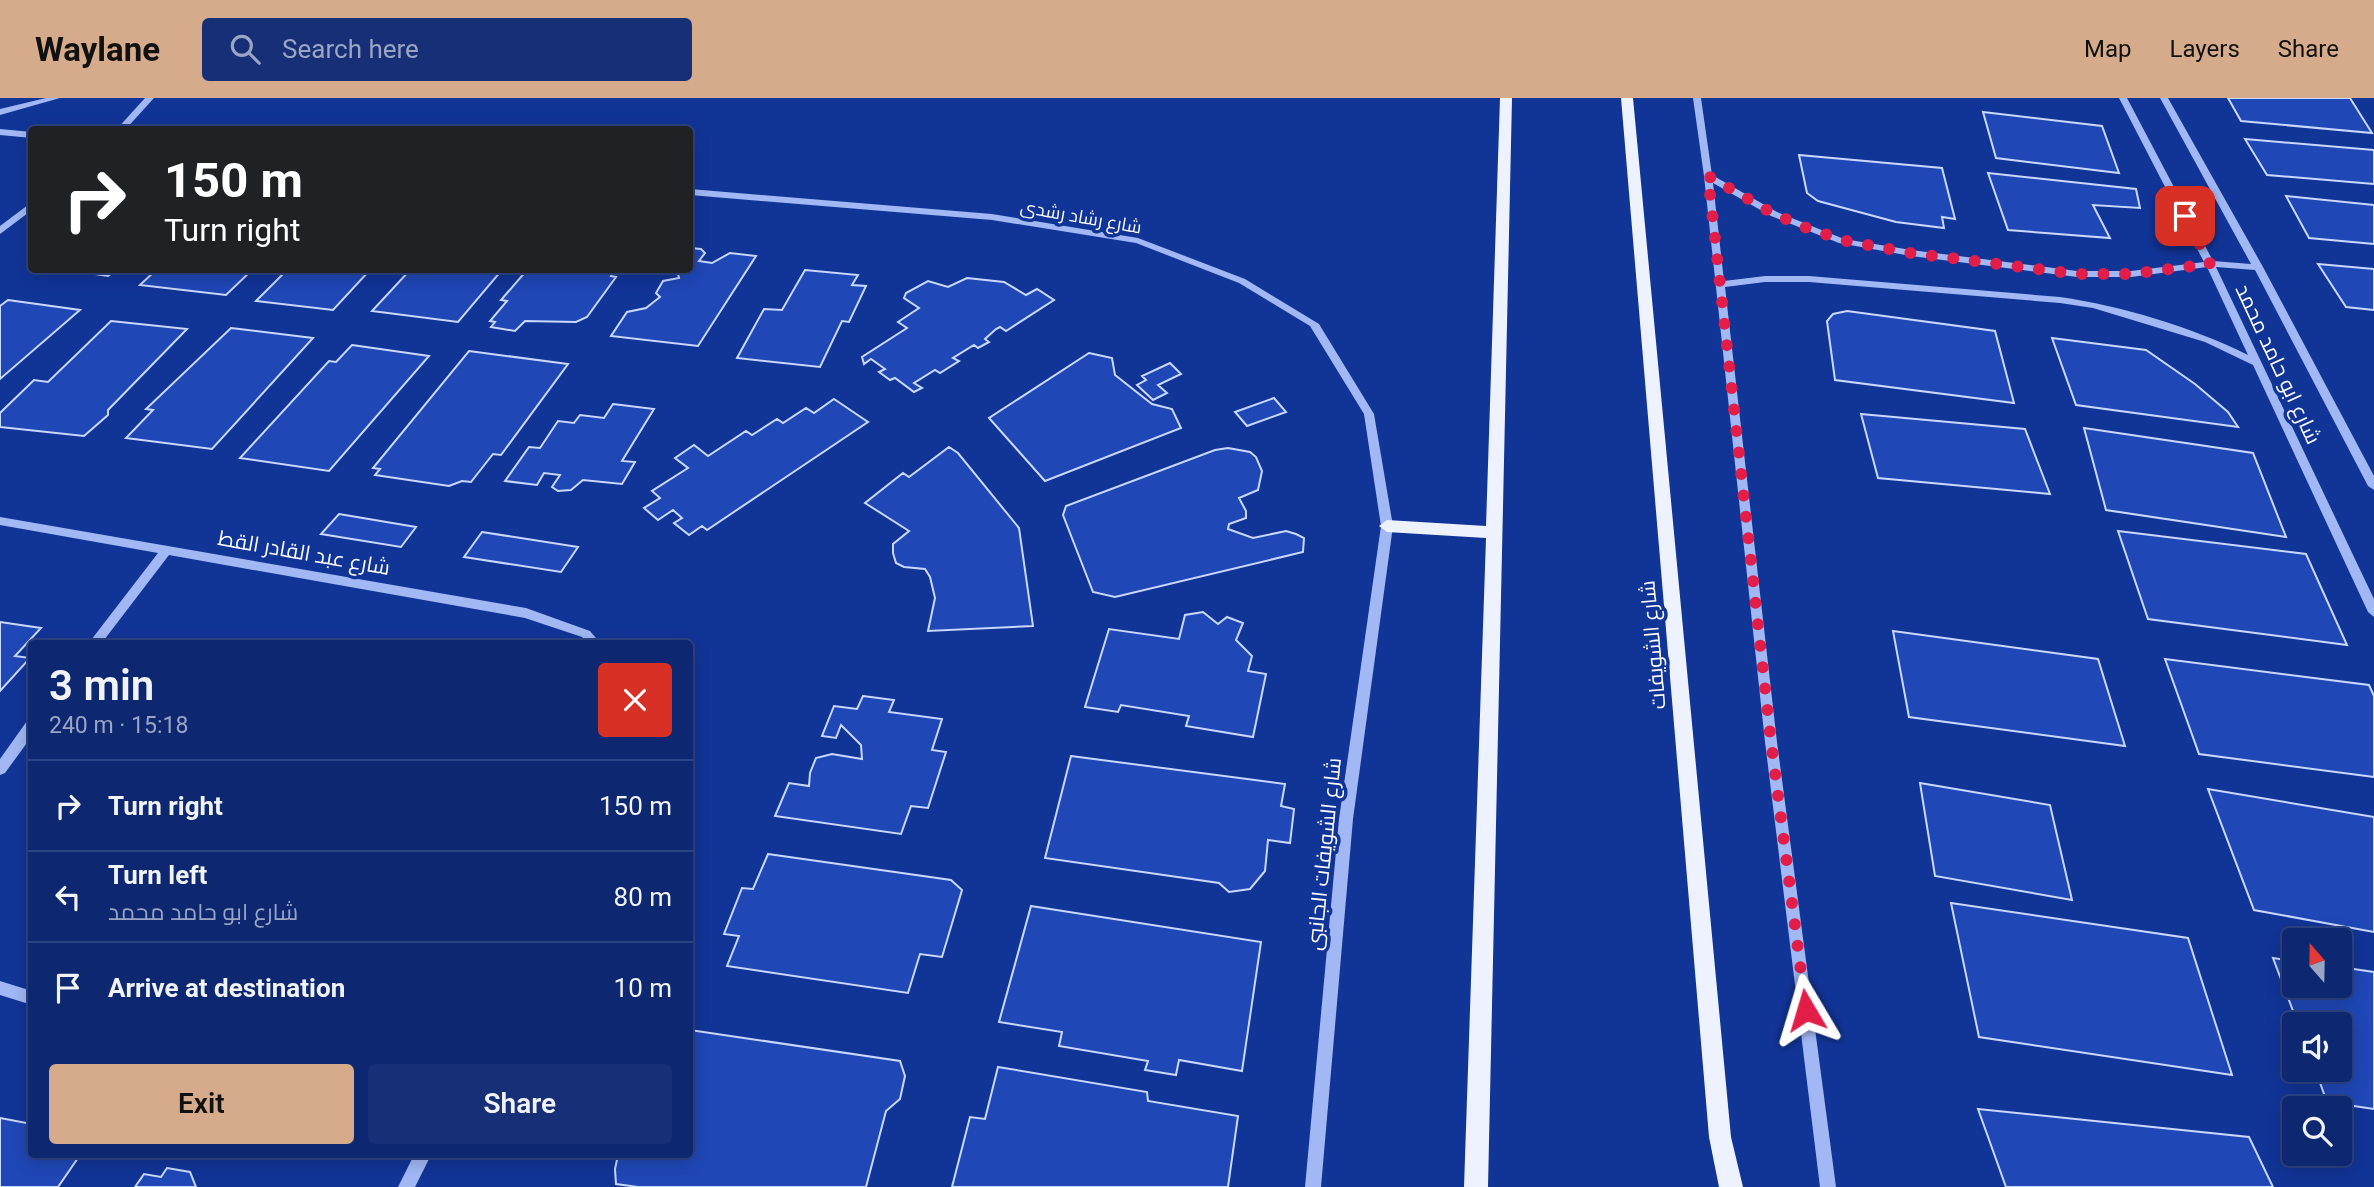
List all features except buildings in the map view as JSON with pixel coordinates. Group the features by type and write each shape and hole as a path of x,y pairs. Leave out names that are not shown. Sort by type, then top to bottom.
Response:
{"main road":[{"path":"1476,1187 1506,98"},
{"name":"شارع الشويفات","path":"1627,98 1720,1137 1731,1187"},
{"path":"1387,526 1496,533"}],"street":[{"path":"0,112 57,98"},
{"path":"124,126 150,98"},
{"path":"1697,98 1771,742 1828,1187"},
{"name":"شارع ابو حامد محمد","path":"2123,98 2210,264 2374,612"},
{"name":"شارع ابو حامد محمد","path":"2164,98 2258,267 2374,486"},
{"path":"2,135 28,135"},
{"path":"1708,176 1774,214 1807,228 1842,240 1911,253 2077,274 2131,274 2210,264 2258,267"},
{"name":"شارع رشاد رشدى","path":"693,192 992,218 1071,230 1138,241 1242,281 1314,324 1369,414 1387,526"},
{"path":"0,231 28,208"},
{"path":"1720,285 1750,279 1810,279 2060,300 2135,316 2209,340 2256,363"},
{"name":"شارع عبد القادر القط","path":"0,521 526,613 586,634 591,640"},
{"name":"شارع الشويفات الجانبى","path":"1313,1187 1346,819 1387,526"},
{"path":"97,640 166,551"},
{"path":"0,769 28,730"},
{"path":"0,988 28,997"},
{"path":"406,1187 421,1158"}],"route":[{"path":"1806,1010 1771,742 1708,176 1774,214 1842,240 1911,253 2077,274 2131,274 2210,264 2185,216"}]}
